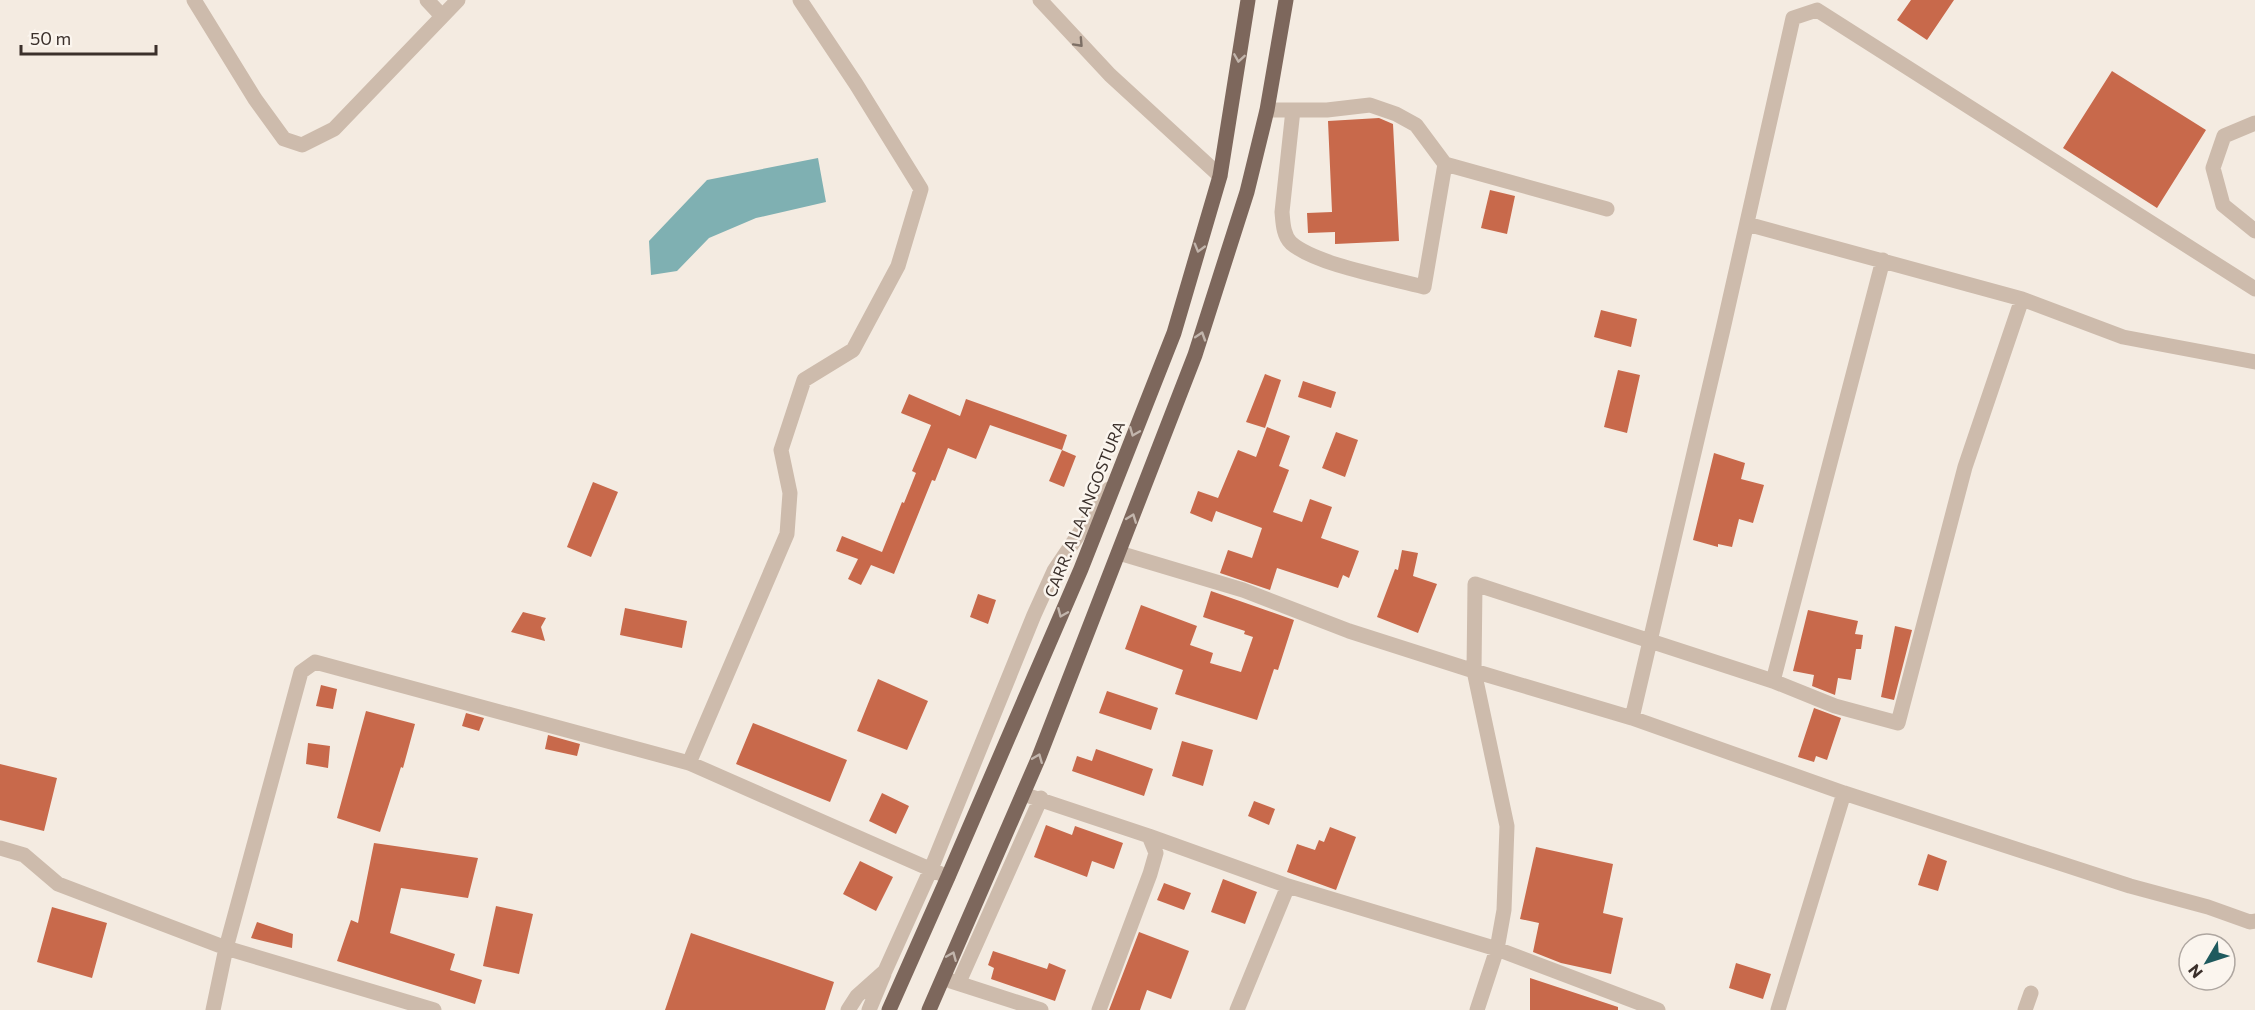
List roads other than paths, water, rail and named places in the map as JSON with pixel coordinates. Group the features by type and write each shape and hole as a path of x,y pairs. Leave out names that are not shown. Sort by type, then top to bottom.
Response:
{"main road":[{"name":"CARR. A LA ANGOSTURA","path":"889,1010 1081,569 1174,333 1220,176 1248,0"},
{"path":"929,1010 1023,794 1195,355 1247,192 1267,110 1286,0"}],"street":[{"path":"194,0 255,99 278,131 284,139 302,145 334,129 458,0"},
{"path":"427,0 442,16"},
{"path":"689,763 787,534 790,493 781,450 804,380 852,350 898,266 921,189 856,84 800,0"},
{"path":"1040,0 1110,75 1220,176"},
{"path":"1632,718 1793,18 1816,10 2255,289"},
{"path":"1267,110 1327,110 1370,105 1396,114 1416,125 1445,164 1607,209"},
{"path":"1293,110 1282,212 1283,227 1290,242 1316,258 1424,287 1445,164"},
{"path":"2255,123 2224,136 2213,168 2223,206 2255,231"},
{"path":"1747,224 2022,299 2123,338 2255,362"},
{"path":"1773,681 1883,260"},
{"path":"1477,1010 1497,950 1504,910 1507,826 1474,671 1475,585 1773,681 1835,706 1898,723 1965,467 2022,299"},
{"path":"869,1010 931,869 1054,571 1115,481"},
{"path":"1119,553 1243,591 1349,631 1632,718 1844,793 2130,886 2208,907 2250,922 2255,921"},
{"path":"213,1010 226,948 301,672 315,662 689,763 948,877"},
{"path":"1778,1010 1844,793"},
{"path":"1023,794 1041,798 1288,886 1497,950 1639,1007 1658,1010"},
{"path":"959,982 1041,798"},
{"path":"1099,1010 1150,874 1156,853 1149,836"},
{"path":"0,848 24,855 58,884 226,948 434,1010"},
{"path":"1237,1010 1288,886"},
{"path":"848,1010 856,996 885,971"},
{"path":"943,979 959,982 1041,1010"},
{"path":"2025,1010 2031,993"}],"water":[{"path":"818,158 826,202 756,218 709,238 677,271 651,275 649,241 707,180"}]}
